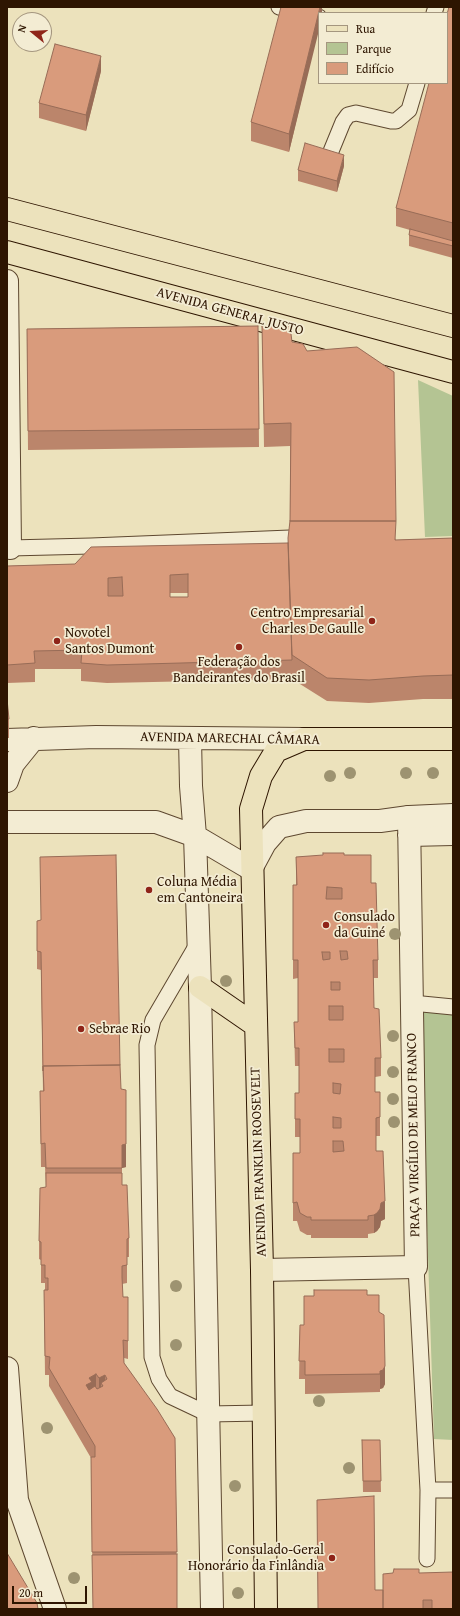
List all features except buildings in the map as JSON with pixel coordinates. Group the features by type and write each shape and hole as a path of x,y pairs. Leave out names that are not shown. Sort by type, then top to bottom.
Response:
{"main road":[{"path":"7,208 453,326"},
{"name":"AVENIDA GENERAL JUSTO","path":"7,252 453,372"},
{"name":"AVENIDA MARECHAL CÂMARA","path":"304,740 453,738"},
{"name":"AVENIDA FRANKLIN ROOSEVELT","path":"266,1609 262,1270 251,809 261,776 276,751 304,740"},
{"path":"200,986 255,1025"}],"street":[{"path":"7,281 8,548"},
{"name":"AVENIDA MARECHAL CÂMARA","path":"7,740 96,737 304,740"},
{"path":"7,781 13,764 34,738"},
{"path":"190,738 199,942 212,1609"},
{"path":"409,826 453,815"},
{"path":"7,822 156,822 195,836 252,868 265,842 279,827 306,821 380,821 453,834"},
{"name":"PRAÇA VIRGÍLIO DE MELO FRANCO","path":"409,826 416,1267"},
{"path":"262,1270 416,1267"},
{"path":"7,1368 12,1503 55,1609"}],"lane":[{"path":"279,7 318,17"},
{"path":"327,161 343,122 348,116 356,113 396,121 409,110 417,84"},
{"path":"8,548 290,538"},
{"path":"199,942 153,1020 147,1045 152,1357 159,1379 170,1396 208,1414 264,1413"},
{"path":"412,1003 453,1007"},
{"path":"416,1267 428,1490 427,1559"},
{"path":"428,1490 453,1490"}],"green space":[{"path":"418,380 453,396 453,536 425,537"},
{"path":"420,1011 453,1015 453,1440 434,1439"}],"place":[{"name":"Centro Empresarial Charles De Gaulle","path":"372,621"},
{"name":"Novotel Santos Dumont","path":"57,641"},
{"name":"Federação dos Bandeirantes do Brasil","path":"239,647"},
{"name":"Coluna Média em Cantoneira","path":"149,890"},
{"name":"Consulado da Guiné","path":"326,925"},
{"name":"Sebrae Rio","path":"81,1029"},
{"name":"Consulado-Geral Honorário da Finlândia","path":"332,1558"}]}
